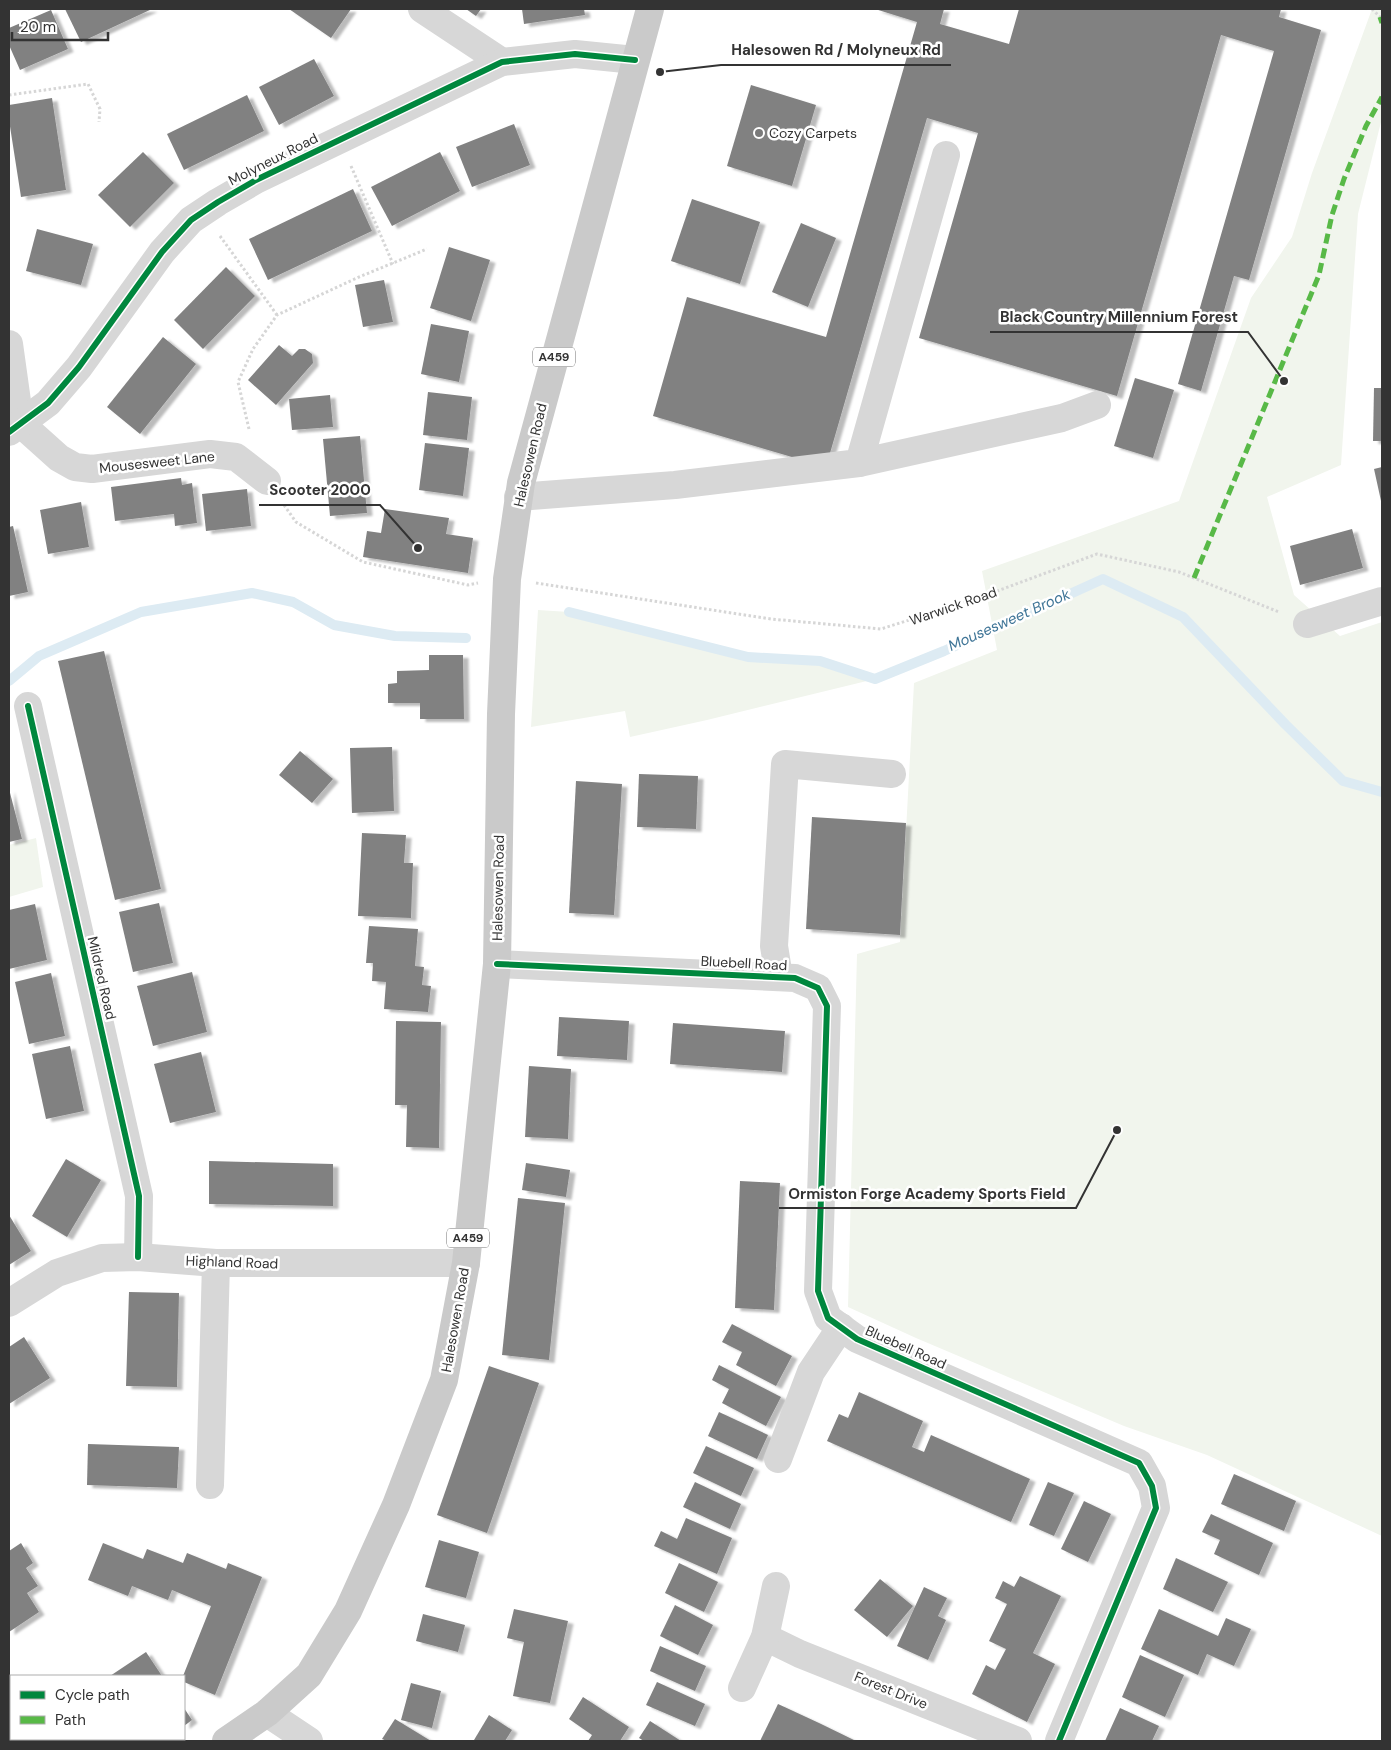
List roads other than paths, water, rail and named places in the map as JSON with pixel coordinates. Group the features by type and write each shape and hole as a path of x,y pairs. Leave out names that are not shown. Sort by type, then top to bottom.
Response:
{"main road":[{"name":"Halesowen Road","path":"226,1741 267,1713 309,1675 348,1611 396,1504 444,1380 466,1263 498,964 501,714 507,579 520,483 650,9"}],"street":[{"path":"422,9 502,62"},
{"name":"Molyneux Road","path":"14,428 48,403 79,367 162,252 191,220 256,180 502,62 575,54 636,60"},
{"path":"859,463 946,155"},
{"path":"9,344 14,428"},
{"path":"518,497 675,485 859,463 1062,418 1097,405"},
{"name":"Mousesweet Lane","path":"14,428 75,467 92,469 210,454 236,457 267,482"},
{"path":"1307,624 1382,601"},
{"name":"Mildred Road","path":"28,706 139,1196 138,1257"},
{"path":"779,977 774,946 785,764 892,774"},
{"name":"Bluebell Road","path":"498,964 795,978 818,988 826,1006 818,1291 828,1318 857,1339 1139,1463 1152,1486 1156,1508 1059,1741"},
{"name":"Highland Road","path":"9,1303 58,1273 102,1258 138,1257 216,1263 466,1263"},
{"path":"210,1485 216,1263"},
{"path":"778,1458 811,1372 841,1327"},
{"path":"742,1688 765,1637 776,1586"},
{"name":"Forest Drive","path":"765,1637 800,1654 1018,1741"},
{"path":"267,1713 309,1741"}],"waterway":[{"name":"Mousesweet Brook","path":"569,612 748,657 820,661 875,679 944,651 1103,579 1183,617 1286,725 1343,781 1382,792"},
{"name":"Mousesweet Brook","path":"9,681 39,656 141,612 252,593 293,602 334,625 395,636 466,638"}],"place":[{"name":"Halesowen Rd / Molyneux Rd","path":"660,72"},
{"name":"Cozy Carpets","path":"759,133"},
{"name":"Black Country Millennium Forest","path":"1284,381"},
{"name":"Scooter 2000","path":"418,548"},
{"name":"Ormiston Forge Academy Sports Field","path":"1117,1130"}]}
